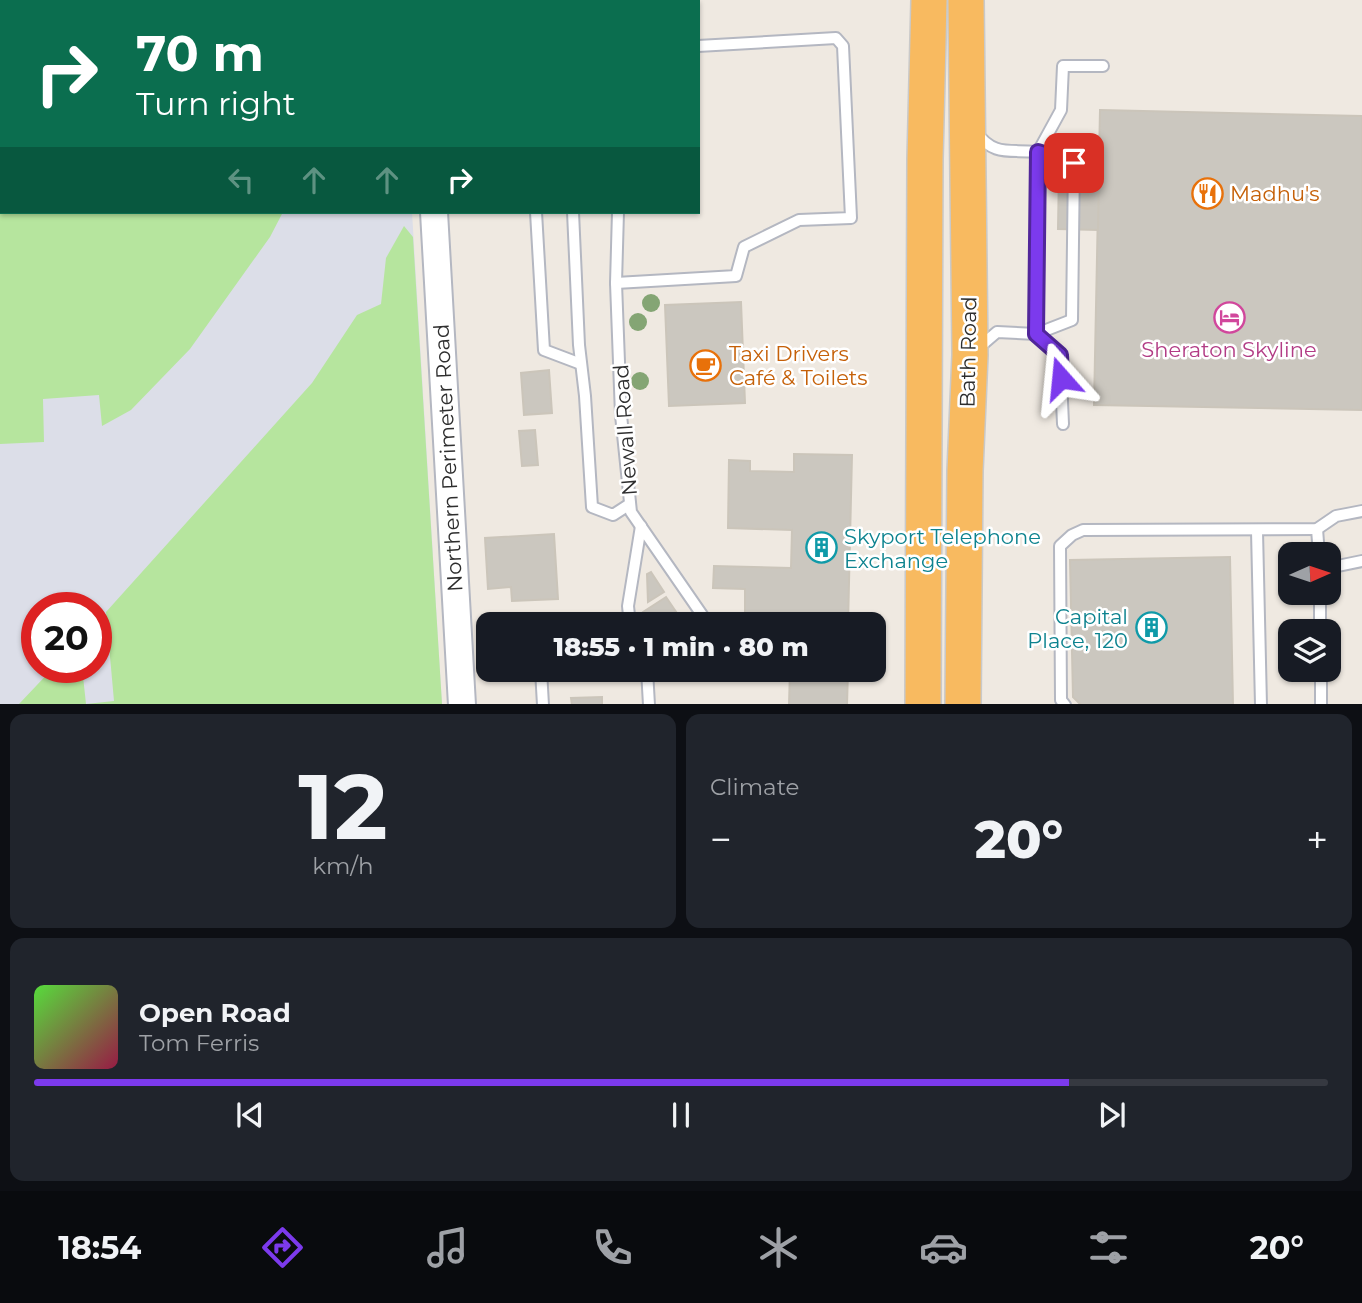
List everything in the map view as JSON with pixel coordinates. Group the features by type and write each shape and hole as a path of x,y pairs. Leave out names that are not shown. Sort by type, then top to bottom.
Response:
{"highway":[{"name":"Bath Road","path":"923,704 925,159 929,0"},
{"name":"Bath Road","path":"963,704 965,471 970,355 967,0"}],"street":[{"name":"Northern Perimeter Road","path":"433,214 462,704"}],"lane":[{"path":"616,283 736,276 744,247 799,220 851,218 843,46 836,38 700,46"},
{"path":"1063,424 1060,355 1036,334 1038,152 1061,110 1063,66 1103,66"},
{"path":"969,121 984,143 999,151 1038,152 1074,163 1072,320 1036,334 997,332 970,355"},
{"path":"536,214 544,350 581,364"},
{"path":"573,214 592,507 613,515 630,503"},
{"name":"Newall Road","path":"618,214 616,283 621,415 631,512 700,612"},
{"path":"1064,704 1060,700 1059,547 1072,535 1083,530 1317,529 1336,516 1362,510"},
{"path":"629,612 641,526"},
{"path":"1317,529 1318,542"},
{"path":"1257,531 1261,704"},
{"path":"1341,565 1362,561"},
{"path":"542,682 543,704"},
{"path":"648,682 649,704"},
{"path":"1321,682 1321,704"}],"shaded area":[{"path":"0,214 412,214 442,704 0,704"}],"green space":[{"path":"0,214 282,214 270,237 190,349 131,410 102,426 99,395 43,399 44,442 0,444"},
{"path":"404,226 413,237 442,704 86,704 114,701 112,605 312,383 357,315 381,304 386,258"},
{"path":"39,683 84,683 86,704 19,704"}],"building":[{"name":"Sheraton Skyline","path":"1100,110 1362,116 1362,410 1094,405"},
{"path":"1059,172 1099,173 1098,230 1058,229"},
{"name":"Taxi Drivers Café & Toilets","path":"741,302 745,403 669,406 665,305"},
{"path":"549,370 552,413 524,415 521,373"},
{"path":"535,430 538,465 522,466 519,431"},
{"name":"Skyport Telephone Exchange","path":"794,454 852,455 848,612 745,612 745,589 713,588 714,566 791,568 792,530 728,528 729,460 750,461 750,471 794,472"},
{"path":"554,534 558,599 512,601 511,587 488,589 485,538"},
{"name":"Capital Place, 120","path":"1230,557 1233,704 1080,704 1073,697 1070,560"},
{"path":"651,572 664,592 648,602 647,574"},
{"path":"666,597 676,612 643,612"},
{"path":"790,682 848,682 847,704 789,704"},
{"path":"602,697 602,704 572,704 571,698"}],"place":[{"name":"Madhu's","path":"1207,193"},
{"name":"Sheraton Skyline","path":"1229,317"},
{"name":"Taxi Drivers Café & Toilets","path":"706,365"},
{"name":"Skyport Telephone Exchange","path":"821,548"},
{"name":"Capital Place, 120","path":"1151,628"}],"route":[{"path":"1061,378 1060,355 1036,334 1038,152 1074,163"}]}
